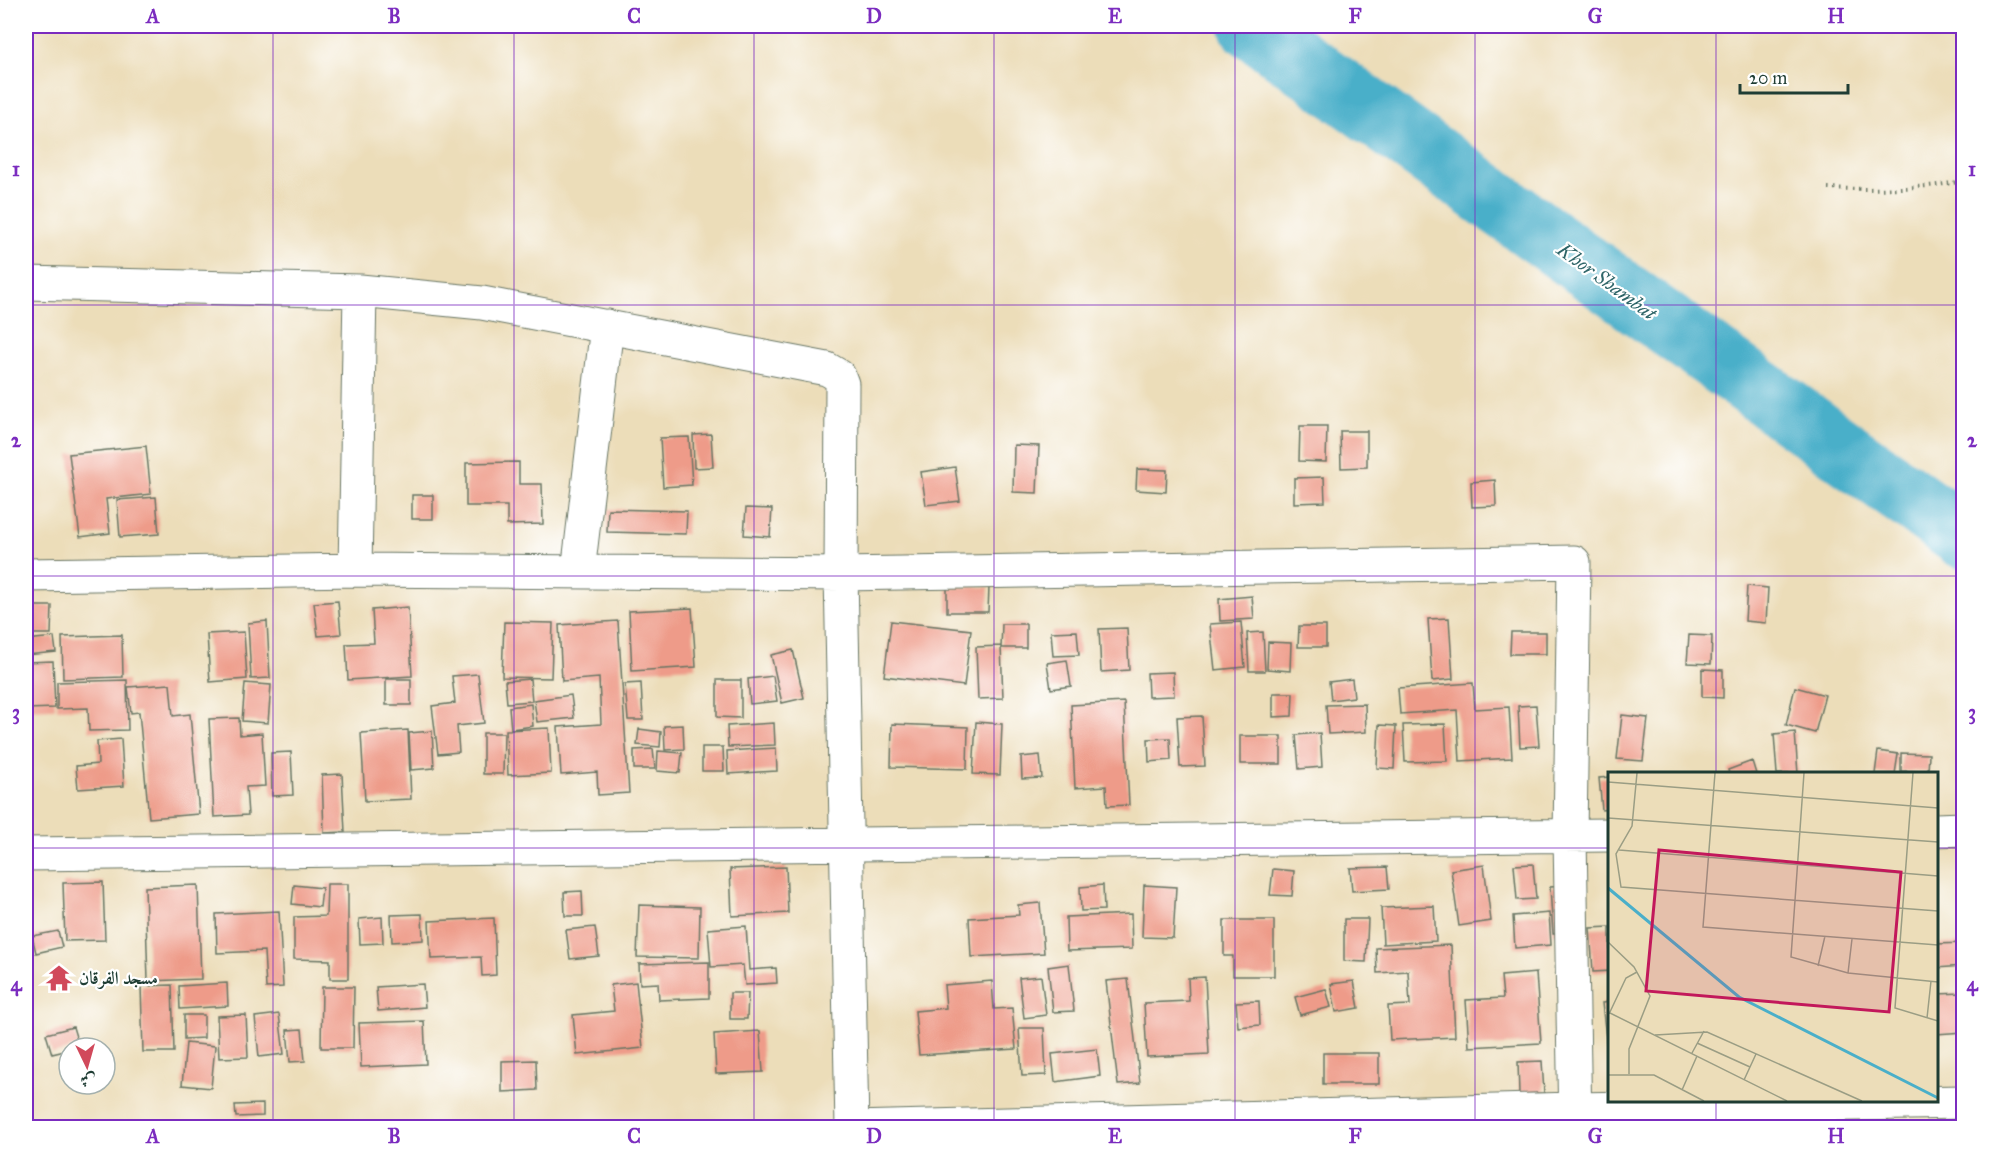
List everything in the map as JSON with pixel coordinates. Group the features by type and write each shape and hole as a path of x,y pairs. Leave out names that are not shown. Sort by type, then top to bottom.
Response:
{"street":[{"path":"26,283 360,291 482,303 827,369 839,376 842,384 841,574 853,1128 1575,1118 1964,1102"},
{"path":"355,570 360,291"},
{"path":"578,572 607,326"},
{"path":"26,575 355,570 841,574 1574,562 1570,836 1575,1118"},
{"path":"1938,830 1964,829"},
{"path":"26,854 1608,835"}],"path":[{"path":"1828,189 1904,188 1964,182"}],"building":[{"path":"1300,426 1327,426 1326,462 1299,461"},
{"path":"1340,431 1367,431 1367,467 1341,468"},
{"path":"711,434 713,467 694,468 693,435"},
{"path":"689,437 692,485 663,487 660,438"},
{"path":"1014,445 1039,446 1037,493 1013,492"},
{"path":"146,446 151,494 106,499 110,533 80,537 69,454"},
{"path":"519,462 519,484 542,484 543,524 507,525 507,506 466,506 466,463"},
{"path":"955,467 960,501 926,505 921,472"},
{"path":"1137,469 1167,470 1166,492 1136,490"},
{"path":"1324,477 1325,502 1294,503 1294,478"},
{"path":"1495,480 1496,506 1472,507 1471,482"},
{"path":"412,495 433,495 433,519 412,519"},
{"path":"156,497 159,534 120,537 117,500"},
{"path":"746,508 772,509 770,537 744,535"},
{"path":"608,509 687,511 686,534 607,532"},
{"path":"1747,586 1768,588 1766,623 1745,621"},
{"path":"947,587 989,587 988,612 947,612"},
{"path":"1252,596 1254,619 1220,621 1219,599"},
{"path":"338,601 341,634 318,636 314,603"},
{"path":"26,606 52,606 51,634 26,634"},
{"path":"408,607 412,676 348,680 346,644 374,643 372,610"},
{"path":"692,608 696,667 632,671 629,611"},
{"path":"1449,618 1453,679 1432,681 1428,619"},
{"path":"267,621 270,678 251,679 248,623"},
{"path":"618,621 629,793 598,795 597,772 561,775 558,727 601,724 599,678 562,681 559,625"},
{"path":"891,621 971,630 964,686 884,676"},
{"path":"504,622 553,623 551,678 502,677"},
{"path":"1241,622 1245,667 1215,670 1210,624"},
{"path":"1002,624 1026,624 1026,648 1001,648"},
{"path":"1299,626 1326,626 1326,647 1298,647"},
{"path":"1127,628 1129,670 1101,672 1099,629"},
{"path":"1077,631 1079,655 1053,656 1051,632"},
{"path":"244,632 247,679 210,682 207,634"},
{"path":"1263,632 1265,671 1249,671 1247,633"},
{"path":"1511,632 1546,632 1546,654 1510,654"},
{"path":"122,635 123,677 63,679 62,637"},
{"path":"1689,635 1712,636 1711,664 1687,663"},
{"path":"54,637 56,652 26,655 26,640"},
{"path":"1268,642 1291,643 1290,671 1267,669"},
{"path":"1001,646 1003,698 978,699 976,647"},
{"path":"793,650 804,698 782,703 771,655"},
{"path":"1067,660 1071,686 1051,689 1047,663"},
{"path":"53,661 55,708 26,709 26,662"},
{"path":"1702,669 1723,670 1723,698 1702,697"},
{"path":"1173,672 1174,696 1148,697 1147,673"},
{"path":"478,674 484,723 457,726 459,752 438,754 432,706 455,703 452,676"},
{"path":"773,676 777,701 750,704 748,679"},
{"path":"386,679 411,679 411,705 386,705"},
{"path":"530,679 532,701 507,703 505,681"},
{"path":"1352,679 1354,697 1331,700 1329,682"},
{"path":"127,680 128,730 89,731 88,708 57,709 57,682"},
{"path":"717,680 741,680 741,718 717,717"},
{"path":"245,683 271,685 268,723 242,721"},
{"path":"641,683 643,720 628,720 625,684"},
{"path":"1473,683 1475,709 1509,707 1512,758 1460,761 1457,710 1400,714 1398,688"},
{"path":"170,684 173,716 190,714 199,814 149,818 139,712 131,713 128,687"},
{"path":"1795,687 1825,695 1815,733 1786,725"},
{"path":"1273,693 1293,693 1292,716 1273,717"},
{"path":"571,695 574,718 537,722 534,700"},
{"path":"1124,702 1129,805 1107,806 1106,786 1075,788 1071,705"},
{"path":"531,704 533,726 511,729 509,707"},
{"path":"1365,704 1366,732 1328,734 1326,705"},
{"path":"1536,705 1539,746 1520,747 1518,706"},
{"path":"1622,715 1648,718 1643,761 1617,759"},
{"path":"1202,716 1205,766 1180,767 1177,717"},
{"path":"239,718 240,735 262,733 265,786 246,787 248,815 214,817 209,719"},
{"path":"976,722 1002,724 1000,775 973,774"},
{"path":"774,723 775,745 728,747 727,726"},
{"path":"892,724 968,727 967,769 891,767"},
{"path":"1445,724 1447,761 1405,762 1403,725"},
{"path":"683,725 684,749 665,750 664,726"},
{"path":"1379,725 1396,726 1394,769 1377,768"},
{"path":"549,728 551,773 508,775 506,730"},
{"path":"639,729 661,732 660,747 637,745"},
{"path":"408,730 411,799 365,801 361,733"},
{"path":"432,731 434,768 411,770 409,733"},
{"path":"1795,732 1798,772 1777,772 1774,734"},
{"path":"483,733 504,733 503,774 483,774"},
{"path":"1320,733 1322,767 1299,769 1296,735"},
{"path":"1240,736 1281,736 1281,764 1240,764"},
{"path":"1170,738 1171,760 1149,762 1148,739"},
{"path":"121,739 124,786 78,789 76,766 98,764 97,741"},
{"path":"702,747 723,747 724,771 702,771"},
{"path":"776,748 777,771 728,774 727,751"},
{"path":"653,749 655,769 634,769 634,750"},
{"path":"658,751 682,753 680,773 657,771"},
{"path":"1878,751 1898,754 1895,772 1875,772"},
{"path":"291,752 293,795 272,796 271,753"},
{"path":"1901,753 1929,754 1928,772 1901,771"},
{"path":"1040,755 1042,778 1022,779 1021,757"},
{"path":"1752,761 1755,772 1728,772 1728,770"},
{"path":"342,774 345,832 324,833 322,775"},
{"path":"1608,777 1608,809 1602,810 1599,778"},
{"path":"1533,864 1536,899 1517,900 1514,865"},
{"path":"1484,865 1491,921 1459,926 1451,870"},
{"path":"786,867 788,913 732,916 730,869"},
{"path":"1387,867 1389,889 1352,891 1350,868"},
{"path":"1273,869 1294,871 1292,896 1270,895"},
{"path":"103,882 105,940 65,941 63,883"},
{"path":"327,884 348,884 348,979 330,979 330,960 294,959 294,917 326,916"},
{"path":"198,885 201,979 148,981 145,887"},
{"path":"294,885 322,888 320,907 292,904"},
{"path":"1103,885 1104,910 1081,911 1080,887"},
{"path":"1144,885 1176,887 1173,938 1142,937"},
{"path":"1566,886 1568,934 1553,934 1550,887"},
{"path":"582,891 583,916 565,916 564,892"},
{"path":"1040,903 1044,953 971,957 969,918 1019,915 1018,905"},
{"path":"639,905 700,907 699,958 637,957"},
{"path":"1434,906 1436,941 1383,944 1381,908"},
{"path":"279,911 283,987 266,988 264,951 217,953 216,914"},
{"path":"1549,913 1551,945 1515,948 1513,916"},
{"path":"422,914 423,940 392,942 391,915"},
{"path":"1131,914 1132,949 1067,951 1066,917"},
{"path":"382,917 383,943 360,944 359,919"},
{"path":"494,918 496,975 482,976 481,957 431,959 429,921"},
{"path":"1344,919 1368,919 1366,962 1344,961"},
{"path":"1224,920 1274,920 1274,976 1233,976 1233,956 1224,956"},
{"path":"746,926 749,970 776,968 777,983 745,985 743,965 711,967 708,929"},
{"path":"595,927 599,956 570,959 566,930"},
{"path":"1608,927 1608,971 1593,972 1590,928"},
{"path":"58,931 62,947 36,953 32,936"},
{"path":"1964,943 1964,966 1938,968 1938,944"},
{"path":"1451,945 1455,1037 1390,1040 1388,1006 1410,1005 1408,971 1377,973 1376,948"},
{"path":"709,962 709,998 659,1000 658,983 640,984 639,964"},
{"path":"1069,964 1074,1011 1053,1012 1048,967"},
{"path":"1536,973 1541,1043 1469,1047 1466,1000 1503,998 1501,976"},
{"path":"1041,976 1046,1015 1024,1018 1019,978"},
{"path":"1205,977 1209,1054 1147,1057 1144,1003 1189,1001 1188,978"},
{"path":"1128,979 1140,1083 1118,1085 1106,981"},
{"path":"992,981 994,1009 1012,1008 1016,1049 919,1055 915,1011 946,1008 944,985"},
{"path":"1354,981 1359,1008 1336,1012 1331,984"},
{"path":"636,982 643,1048 577,1055 573,1015 614,1011 611,985"},
{"path":"227,983 228,1006 180,1009 179,986"},
{"path":"423,984 425,1007 378,1011 376,987"},
{"path":"172,985 174,1052 143,1052 141,986"},
{"path":"322,987 354,987 353,1048 321,1048"},
{"path":"1326,989 1331,1007 1300,1015 1295,997"},
{"path":"730,993 748,993 747,1019 730,1019"},
{"path":"1964,993 1964,1032 1938,1034 1938,994"},
{"path":"1259,1001 1260,1025 1238,1027 1236,1002"},
{"path":"1608,1002 1607,1047 1602,1003"},
{"path":"279,1014 284,1054 259,1057 255,1017"},
{"path":"184,1015 204,1015 204,1038 184,1039"},
{"path":"246,1015 248,1057 219,1058 217,1016"},
{"path":"424,1021 426,1064 361,1067 359,1023"},
{"path":"73,1027 76,1036 57,1036 57,1053 52,1054 46,1034"},
{"path":"1019,1028 1044,1028 1046,1075 1022,1076"},
{"path":"302,1029 305,1061 290,1062 287,1030"},
{"path":"760,1031 763,1072 716,1074 714,1034"},
{"path":"186,1043 215,1046 211,1088 182,1085"},
{"path":"1097,1049 1100,1076 1055,1082 1052,1054"},
{"path":"1323,1053 1379,1053 1379,1084 1323,1084"},
{"path":"536,1060 537,1090 502,1092 502,1061"},
{"path":"1542,1061 1544,1093 1519,1094 1518,1062"},
{"path":"263,1104 263,1116 236,1117 235,1105"}],"waterway":[{"name":"Khor Shambat","path":"1251,26 1964,537"}],"place":[{"name":"مسجد الفرقان","path":"59,978"}]}
